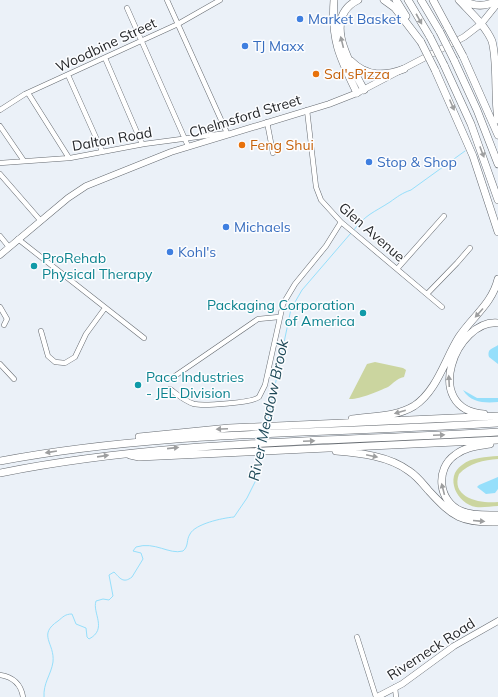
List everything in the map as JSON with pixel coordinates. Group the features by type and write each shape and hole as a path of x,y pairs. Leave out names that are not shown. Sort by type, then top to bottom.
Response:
{"highway":[{"path":"334,0 333,24 335,41 340,58 360,92"},
{"path":"358,0 345,10 341,20 341,35 346,55 360,92"},
{"path":"384,0 395,8 421,42"},
{"path":"396,0 421,42 468,144 498,232"},
{"path":"408,0 430,37 471,124 498,200"},
{"path":"421,0 440,32 454,60 477,110 498,164"},
{"path":"433,0 463,56 498,135"},
{"path":"459,0 481,24 491,40 495,52 498,120"},
{"path":"463,0 480,6 498,1"},
{"path":"346,55 360,69 372,74 387,74 404,69"},
{"path":"494,219 498,239"},
{"path":"297,426 390,414 403,411 418,403 430,391 460,335 489,301 498,279"},
{"path":"498,323 481,326 469,335 453,361 449,381 452,394 461,406 476,413 498,415"},
{"path":"0,461 168,433 274,426 498,415"},
{"path":"90,446 143,441 498,423"},
{"path":"0,473 120,454 200,446 498,432"},
{"path":"120,454 138,457 498,440"},
{"path":"498,443 472,447 458,453 446,465 441,480 444,495 454,507 469,513 498,515"},
{"path":"320,448 368,455 394,462 415,475 444,508 454,515 472,521 498,522"}],"main road":[{"name":"Chelmsford Street","path":"0,255 40,220 81,188 188,146 307,110 360,92 458,41 481,24 498,1"},
{"name":"Riverneck Road","path":"376,697 395,687 454,646 498,621"}],"street":[{"path":"167,0 227,134"},
{"name":"Woodbine Street","path":"0,110 28,93 178,24 220,0"},
{"path":"127,8 188,146"},
{"path":"105,58 142,144"},
{"path":"68,75 102,151"},
{"path":"28,93 69,158"},
{"name":"Glen Avenue","path":"307,110 309,138 317,190 321,200 340,222 442,307"},
{"path":"267,122 273,153"},
{"path":"0,126 24,161"},
{"name":"Dalton Road","path":"0,163 69,158 142,144 227,134"},
{"path":"0,174 40,220"},
{"path":"397,269 444,216"},
{"path":"170,388 184,400 194,404 248,402 257,399 265,385 279,317 288,295 326,246 340,222"},
{"path":"0,236 9,247"},
{"path":"18,239 144,338"},
{"path":"427,294 458,264 470,248"},
{"path":"0,307 7,319 4,325"},
{"path":"41,331 48,356 55,362 71,361 75,357 86,334 105,308"},
{"path":"172,378 258,319 279,317"},
{"path":"0,364 14,379"},
{"path":"357,637 376,697"},
{"path":"0,675 10,677 21,687 23,697"},
{"path":"395,687 396,697"}],"green space":[{"path":"375,362 403,368 406,370 404,377 379,391 363,397 349,399 367,364"},
{"path":"498,456 498,459 482,461 467,467 459,474 457,482 459,489 469,498 483,502 498,502 498,506 476,507 463,501 458,496 455,489 454,476 457,470 470,460"}],"water":[{"path":"498,345 498,364 489,357 489,352"},
{"path":"463,390 477,398 498,398 498,402 483,402 474,400 470,398"},
{"path":"498,477 498,489 495,493 486,494 477,487 479,485"}],"waterway":[{"name":"River Meadow Brook","path":"353,231 370,214 405,192 411,190 465,151"},
{"name":"River Meadow Brook","path":"267,424 291,309 302,290 351,233"},
{"name":"River Meadow Brook","path":"44,697 46,683 53,662 52,650 48,640 49,631 52,626 64,616 72,614 76,624 86,628 87,637 89,639 95,635 99,626 95,606 96,601 103,599 109,600 113,596 109,575 114,572 124,580 132,577 143,559 141,553 133,551 136,547 149,546 178,552 183,551 186,547 190,534 197,527 216,520 234,517 247,498 256,480 261,454"}],"place":[{"name":"Market Basket","path":"300,19"},
{"name":"TJ Maxx","path":"245,46"},
{"name":"Sal'sPizza","path":"316,74"},
{"name":"Feng Shui","path":"242,145"},
{"name":"Stop & Shop","path":"369,162"},
{"name":"Michaels","path":"226,227"},
{"name":"Kohl's","path":"170,252"},
{"name":"ProRehab Physical Therapy","path":"34,266"},
{"name":"Packaging Corporation of America","path":"363,313"},
{"name":"Pace Industries - JEL Division","path":"138,385"}]}
